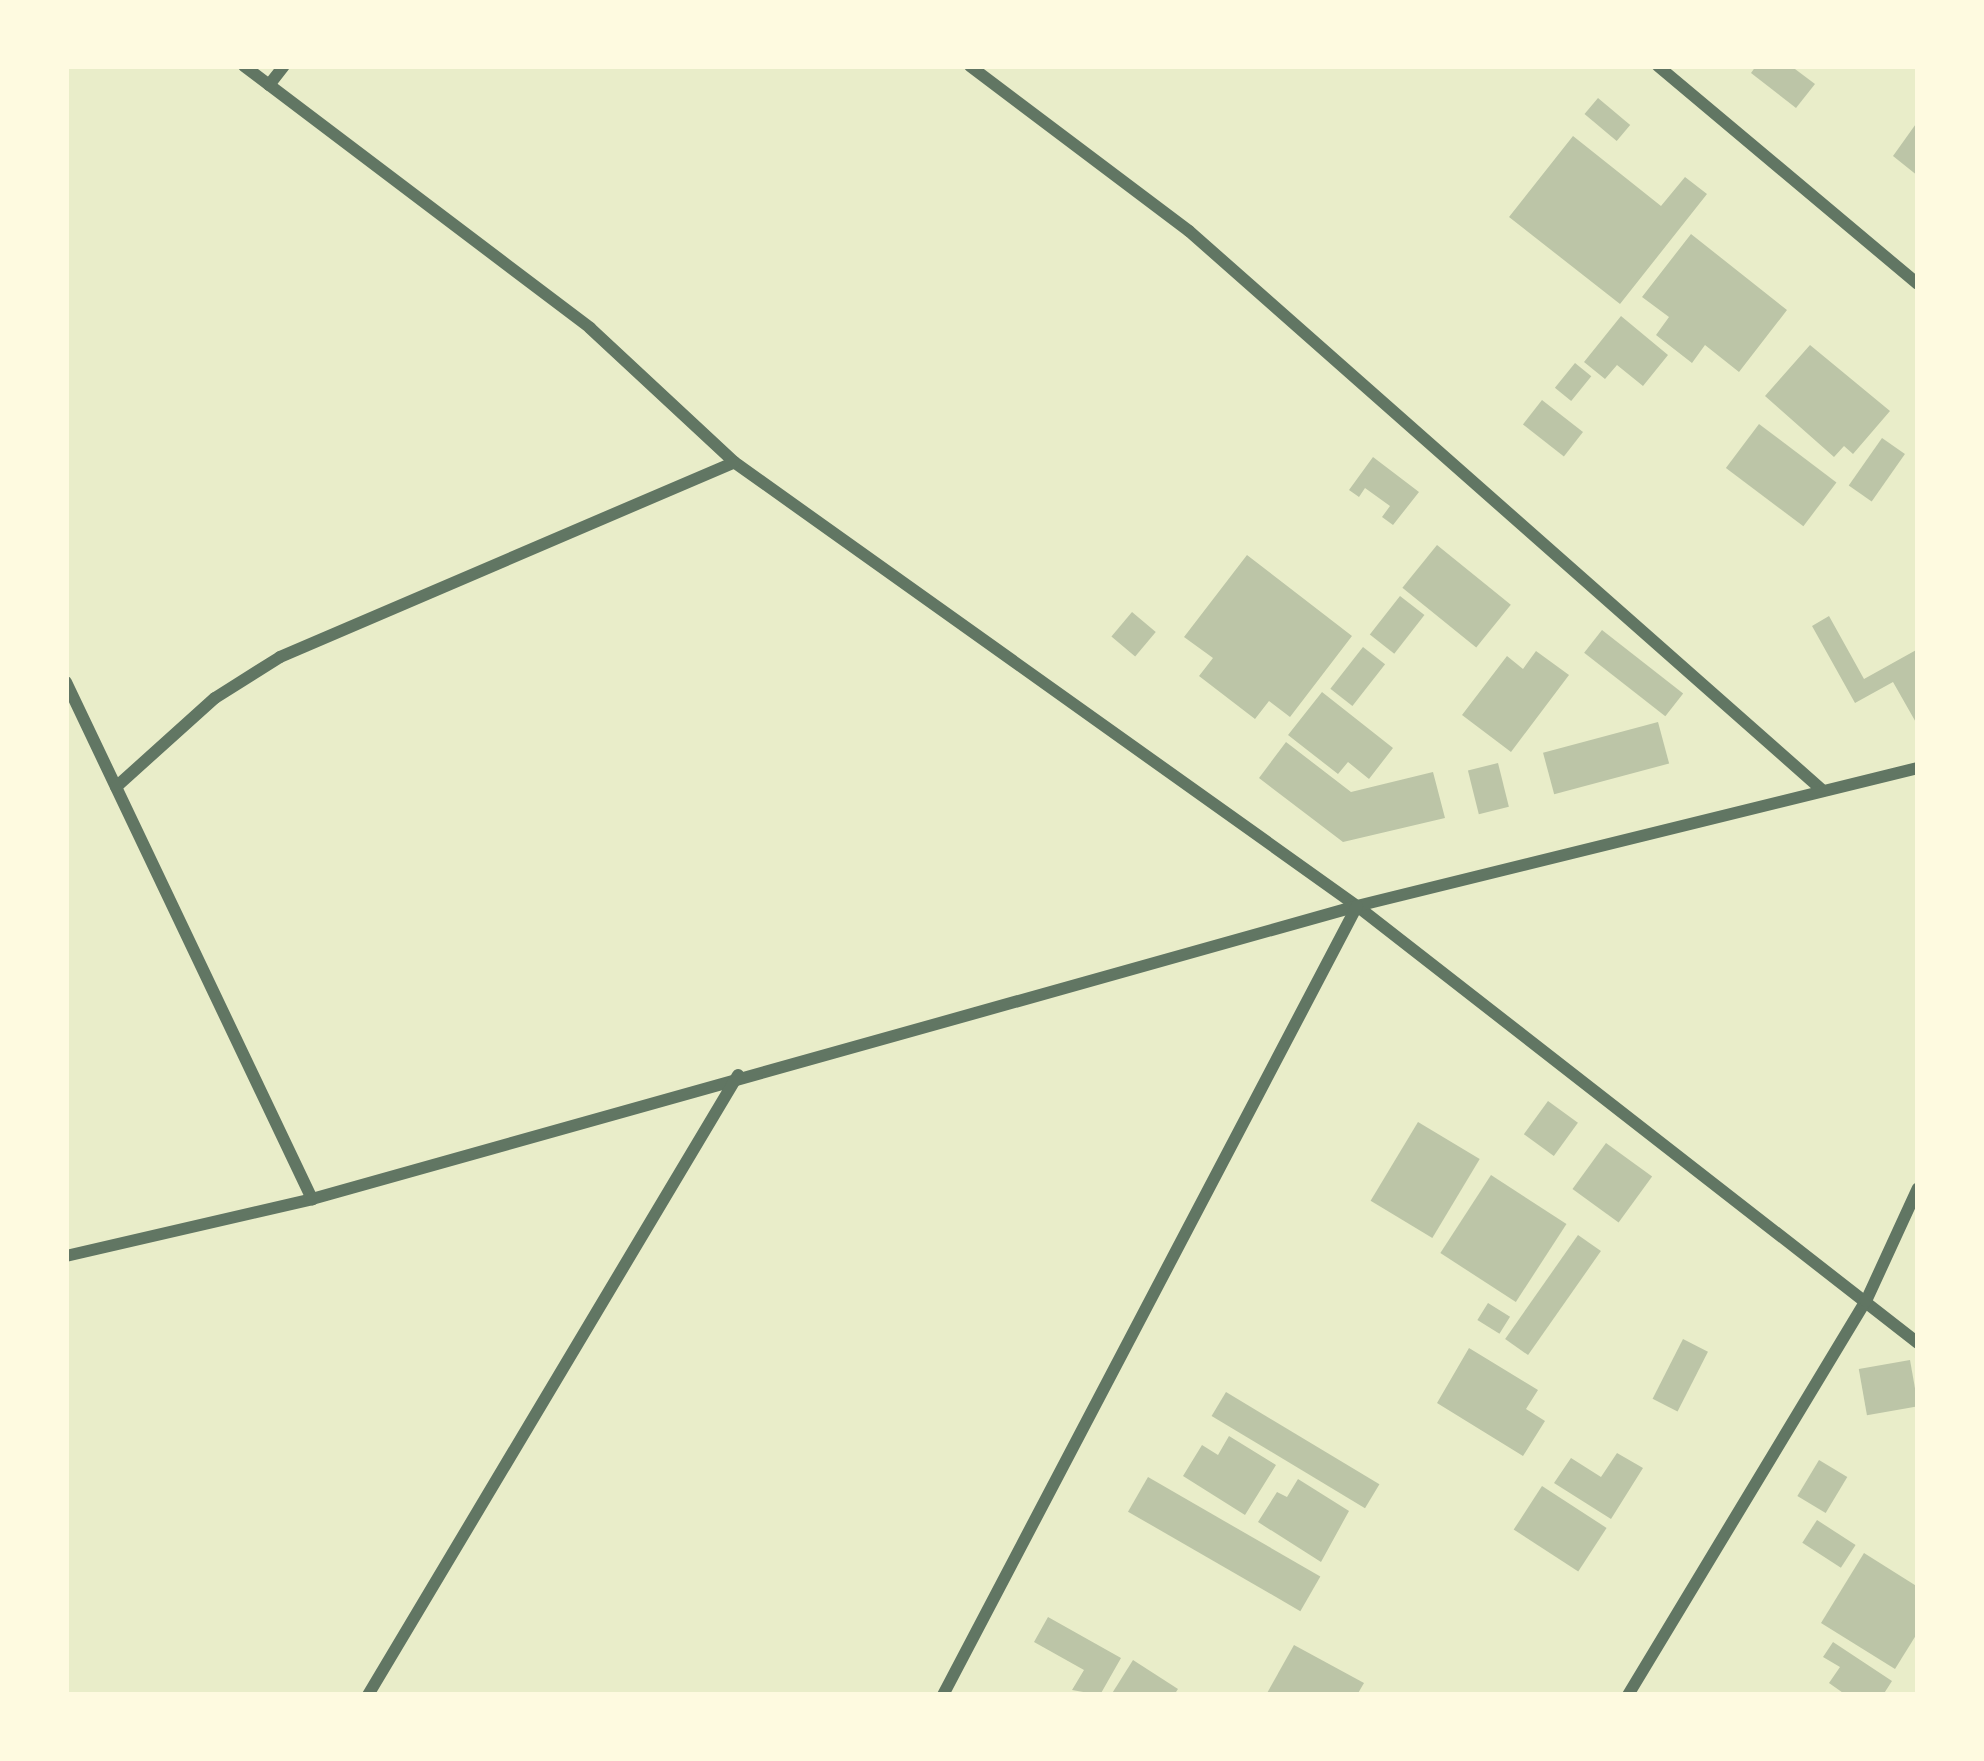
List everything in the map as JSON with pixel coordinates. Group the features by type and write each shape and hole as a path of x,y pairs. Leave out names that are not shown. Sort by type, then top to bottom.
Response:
{"street":[{"path":"244,66 590,328 734,462 1358,906 1918,1343"},
{"path":"269,85 284,66"},
{"path":"970,66 1189,231 1821,789"},
{"path":"1658,66 1918,284"},
{"path":"116,788 214,698 298,648 734,462"},
{"path":"66,682 312,1199"},
{"path":"66,1256 312,1199 738,1075 985,1014 1358,906 1918,768"},
{"path":"944,1695 1358,906"},
{"path":"368,1695 738,1075"},
{"path":"1628,1695 1866,1301 1918,1188"}],"building":[{"path":"1756,66 1791,66 1815,84 1796,108 1751,73"},
{"path":"1598,98 1630,125 1617,141 1585,114"},
{"path":"1918,121 1918,176 1893,156"},
{"path":"1573,136 1661,206 1685,177 1707,194 1620,304 1509,217"},
{"path":"1691,234 1787,310 1739,372 1705,345 1692,363 1656,335 1669,317 1642,297"},
{"path":"1621,316 1668,355 1643,386 1617,365 1605,379 1584,362"},
{"path":"1810,345 1890,411 1853,454 1844,446 1834,457 1765,396"},
{"path":"1575,363 1591,376 1571,401 1555,388"},
{"path":"1542,400 1583,432 1564,456 1523,424"},
{"path":"1759,424 1836,482 1803,526 1726,468"},
{"path":"1882,438 1905,454 1872,502 1849,486"},
{"path":"1373,457 1419,492 1393,525 1382,517 1390,506 1365,488 1359,497 1349,490"},
{"path":"1437,545 1511,605 1476,648 1402,588"},
{"path":"1247,555 1352,636 1290,717 1269,701 1255,719 1199,676 1213,658 1184,637"},
{"path":"1400,596 1424,615 1394,654 1370,635"},
{"path":"1132,612 1156,632 1135,656 1111,637"},
{"path":"1829,616 1864,679 1918,649 1918,726 1893,682 1855,703 1812,626"},
{"path":"1602,630 1683,693 1665,716 1584,653"},
{"path":"1363,647 1385,664 1352,706 1330,689"},
{"path":"1536,651 1569,675 1511,752 1462,715 1507,656 1523,669"},
{"path":"1322,692 1393,748 1369,779 1348,762 1338,774 1288,735"},
{"path":"1658,722 1669,764 1554,794 1543,753"},
{"path":"1286,742 1351,792 1433,772 1445,818 1343,842 1259,778"},
{"path":"1498,763 1509,807 1479,814 1468,770"},
{"path":"1548,1101 1578,1123 1554,1156 1524,1134"},
{"path":"1418,1122 1480,1159 1432,1238 1371,1201"},
{"path":"1606,1143 1652,1177 1619,1223 1572,1189"},
{"path":"1491,1175 1566,1224 1516,1302 1440,1253"},
{"path":"1578,1235 1601,1251 1528,1355 1505,1339"},
{"path":"1488,1303 1510,1317 1499,1334 1477,1320"},
{"path":"1683,1339 1708,1352 1678,1411 1653,1399"},
{"path":"1469,1348 1538,1390 1526,1409 1545,1421 1523,1456 1437,1403"},
{"path":"1910,1360 1918,1406 1867,1415 1859,1369"},
{"path":"1226,1392 1379,1484 1365,1508 1212,1416"},
{"path":"1229,1436 1276,1465 1245,1515 1183,1476 1202,1445 1218,1455"},
{"path":"1617,1453 1643,1468 1611,1519 1554,1483 1571,1458 1601,1477"},
{"path":"1819,1460 1847,1477 1826,1513 1797,1496"},
{"path":"1148,1477 1320,1576 1300,1611 1128,1512"},
{"path":"1298,1479 1349,1511 1321,1562 1258,1522 1277,1492 1287,1497"},
{"path":"1542,1486 1607,1528 1578,1572 1514,1530"},
{"path":"1817,1520 1856,1545 1841,1568 1802,1543"},
{"path":"1864,1553 1918,1587 1918,1632 1895,1669 1821,1623"},
{"path":"1048,1617 1121,1658 1100,1695 1072,1690 1084,1670 1034,1642"},
{"path":"1833,1642 1892,1681 1883,1695 1846,1695 1829,1683 1840,1667 1823,1657"},
{"path":"1294,1645 1364,1683 1357,1695 1266,1695"},
{"path":"1133,1660 1178,1689 1174,1695 1111,1695"}]}
